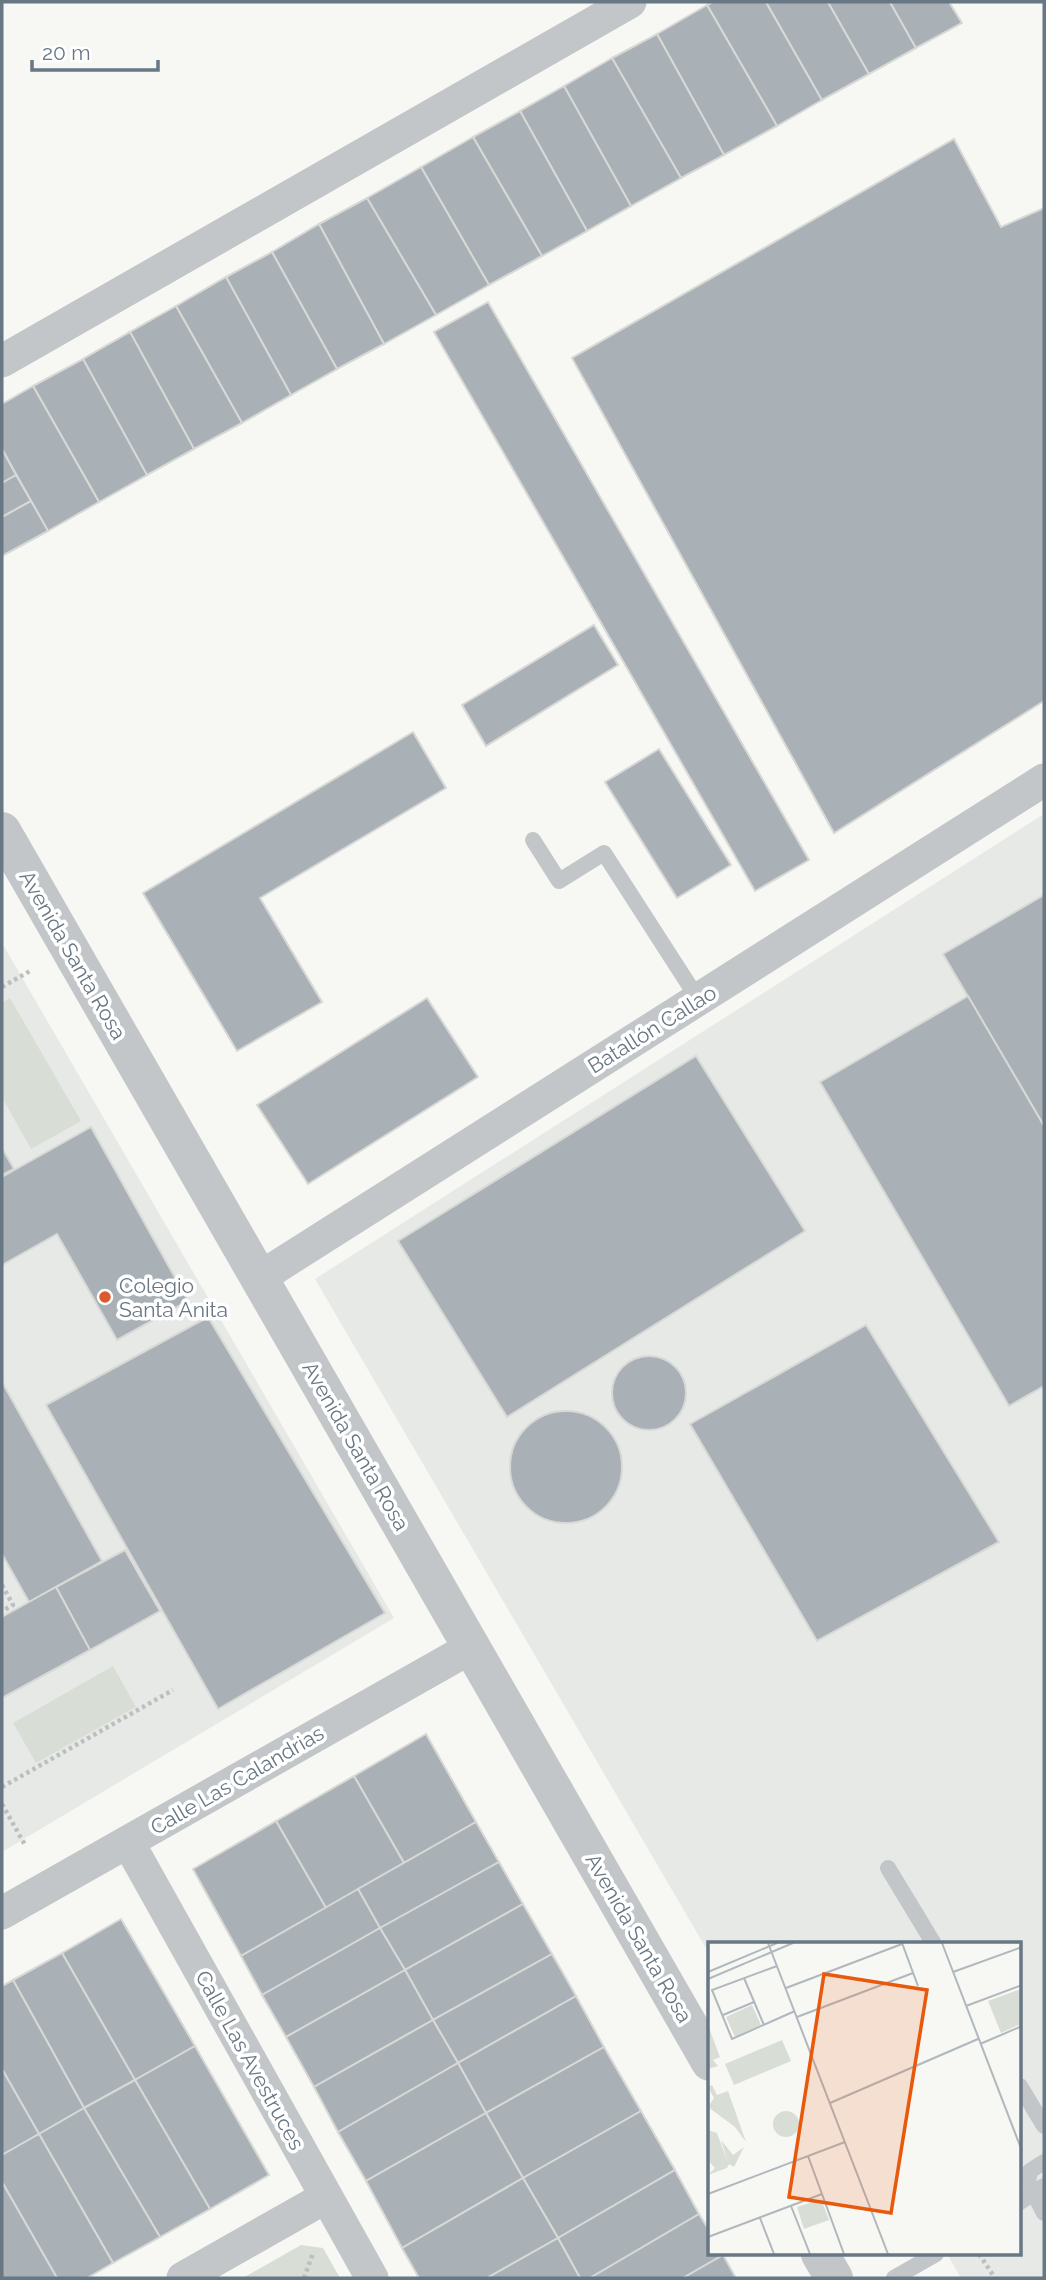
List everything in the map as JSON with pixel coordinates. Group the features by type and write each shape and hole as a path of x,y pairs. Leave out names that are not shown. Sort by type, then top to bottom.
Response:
{"street":[{"path":"2,361 630,2"},
{"name":"Batallón Callao","path":"259,1278 1044,780"},
{"name":"Avenida Santa Rosa","path":"2,831 708,2059"},
{"name":"Calle Las Calandrias","path":"2,1913 472,1647"},
{"name":"Calle Las Avestruces","path":"128,1842 372,2278"},
{"path":"183,2278 326,2197"},
{"path":"821,2256 834,2278"}],"lane":[{"path":"533,840 559,881 604,853 698,999"},
{"path":"888,1868 933,1942"},
{"path":"1021,2088 1044,2126"},
{"path":"1044,2162 1030,2171 1028,2182 1044,2213"},
{"path":"894,2278 932,2256"}],"path":[{"path":"2,987 30,971"},
{"path":"2,1585 13,1605 2,1611"},
{"path":"2,1787 173,1690"},
{"path":"2,1804 25,1845"},
{"path":"304,2278 313,2253"},
{"path":"980,2256 995,2278"}],"shaded area":[{"path":"1044,814 1044,2278 961,2278 948,2256 1021,2256 1021,1942 708,1942 708,1952 315,1279"},
{"name":"Colegio Santa Anita","path":"2,943 394,1618 2,1852"},
{"path":"10,998 81,1121 31,1149 2,1097 2,1003"},
{"path":"113,1666 136,1707 36,1763 13,1723"},
{"path":"301,2245 323,2248 340,2278 243,2278"}],"building":[{"path":"713,2 766,2 822,100 777,126 707,5"},
{"path":"766,2 828,2 869,74 822,100"},
{"path":"828,2 890,2 916,48 869,74"},
{"path":"890,2 949,2 962,23 916,48"},
{"path":"707,5 777,126 724,155 657,34"},
{"path":"657,34 724,155 681,178 612,58"},
{"path":"612,58 681,178 631,206 564,86"},
{"path":"564,86 631,206 587,231 520,111"},
{"path":"520,111 587,231 542,256 473,137"},
{"path":"473,137 542,256 489,285 421,167"},
{"path":"954,139 1001,227 1044,208 1044,701 834,833 572,358"},
{"path":"421,167 489,285 436,315 367,198"},
{"path":"367,198 436,315 384,344 319,224"},
{"path":"319,224 384,344 337,369 272,252"},
{"path":"272,252 337,369 291,395 226,277"},
{"path":"226,277 291,395 242,423 176,306"},
{"path":"488,302 809,860 755,891 434,332"},
{"path":"176,306 242,423 194,449 130,332"},
{"path":"130,332 194,449 147,475 83,359"},
{"path":"83,359 147,475 99,502 33,386"},
{"path":"33,386 99,502 48,531 2,449 2,404"},
{"path":"2,449 16,475 2,483"},
{"path":"16,475 31,501 2,517 2,483"},
{"path":"31,501 48,531 2,556 2,517"},
{"path":"594,625 618,665 486,746 462,705"},
{"path":"413,732 446,788 260,898 322,1002 237,1051 143,893"},
{"path":"659,749 731,865 677,898 605,782"},
{"path":"1044,895 1044,1126 943,954"},
{"path":"968,996 1044,1126 1044,1386 1009,1406 820,1082"},
{"path":"427,998 478,1077 308,1184 257,1105"},
{"path":"696,1056 805,1231 507,1417 398,1241"},
{"path":"91,1127 188,1301 117,1340 57,1234 2,1265 2,1177"},
{"path":"2,1148 14,1169 2,1175"},
{"path":"208,1317 385,1613 218,1709 46,1405"},
{"path":"866,1325 999,1542 817,1641 690,1424"},
{"path":"649,1356 663,1359 675,1367 683,1379 686,1393 683,1407 675,1419 663,1427 649,1430 635,1427 623,1419 615,1407 612,1393 615,1379 623,1367 635,1359"},
{"path":"2,1382 102,1561 29,1602 2,1554"},
{"path":"566,1411 587,1416 605,1428 617,1446 622,1467 617,1488 605,1506 587,1518 566,1523 545,1518 527,1506 515,1488 510,1467 515,1446 527,1428 545,1416"},
{"path":"125,1550 160,1611 90,1650 56,1587"},
{"path":"56,1587 90,1650 2,1698 2,1617"},
{"path":"426,1734 476,1822 404,1863 354,1776"},
{"path":"354,1776 404,1863 326,1908 276,1821"},
{"path":"276,1821 326,1908 241,1956 193,1869"},
{"path":"476,1822 499,1862 380,1928 358,1889"},
{"path":"499,1862 523,1904 405,1970 380,1928"},
{"path":"358,1889 380,1928 262,1995 241,1956"},
{"path":"523,1904 552,1954 433,2020 405,1970"},
{"path":"121,1919 195,2046 135,2080 62,1953"},
{"path":"380,1928 405,1970 286,2037 262,1995"},
{"path":"62,1953 135,2080 84,2108 13,1980"},
{"path":"552,1954 576,1996 458,2063 433,2020"},
{"path":"405,1970 433,2020 314,2087 286,2037"},
{"path":"13,1980 84,2108 39,2134 2,2069 2,1986"},
{"path":"576,1996 604,2047 486,2113 458,2063"},
{"path":"433,2020 458,2063 338,2132 314,2087"},
{"path":"195,2046 269,2175 210,2209 135,2080"},
{"path":"604,2047 641,2111 523,2178 486,2113"},
{"path":"458,2063 486,2113 366,2181 338,2132"},
{"path":"2,2069 39,2134 2,2155"},
{"path":"135,2080 210,2209 160,2237 84,2108"},
{"path":"84,2108 160,2237 113,2263 39,2134"},
{"path":"641,2111 675,2170 558,2238 523,2178"},
{"path":"486,2113 523,2178 402,2248 366,2181"},
{"path":"39,2134 113,2263 87,2278 57,2278 2,2182 2,2155"},
{"path":"675,2170 699,2214 590,2278 580,2278 558,2238"},
{"path":"523,2178 558,2238 487,2278 419,2278 402,2248"},
{"path":"2,2182 57,2278 2,2278"},
{"path":"699,2214 708,2229 708,2256 721,2256 683,2278 590,2278"},
{"path":"558,2238 580,2278 487,2278"},
{"path":"724,2256 736,2278 683,2278"}],"place":[{"name":"Colegio Santa Anita","path":"105,1297"}]}
